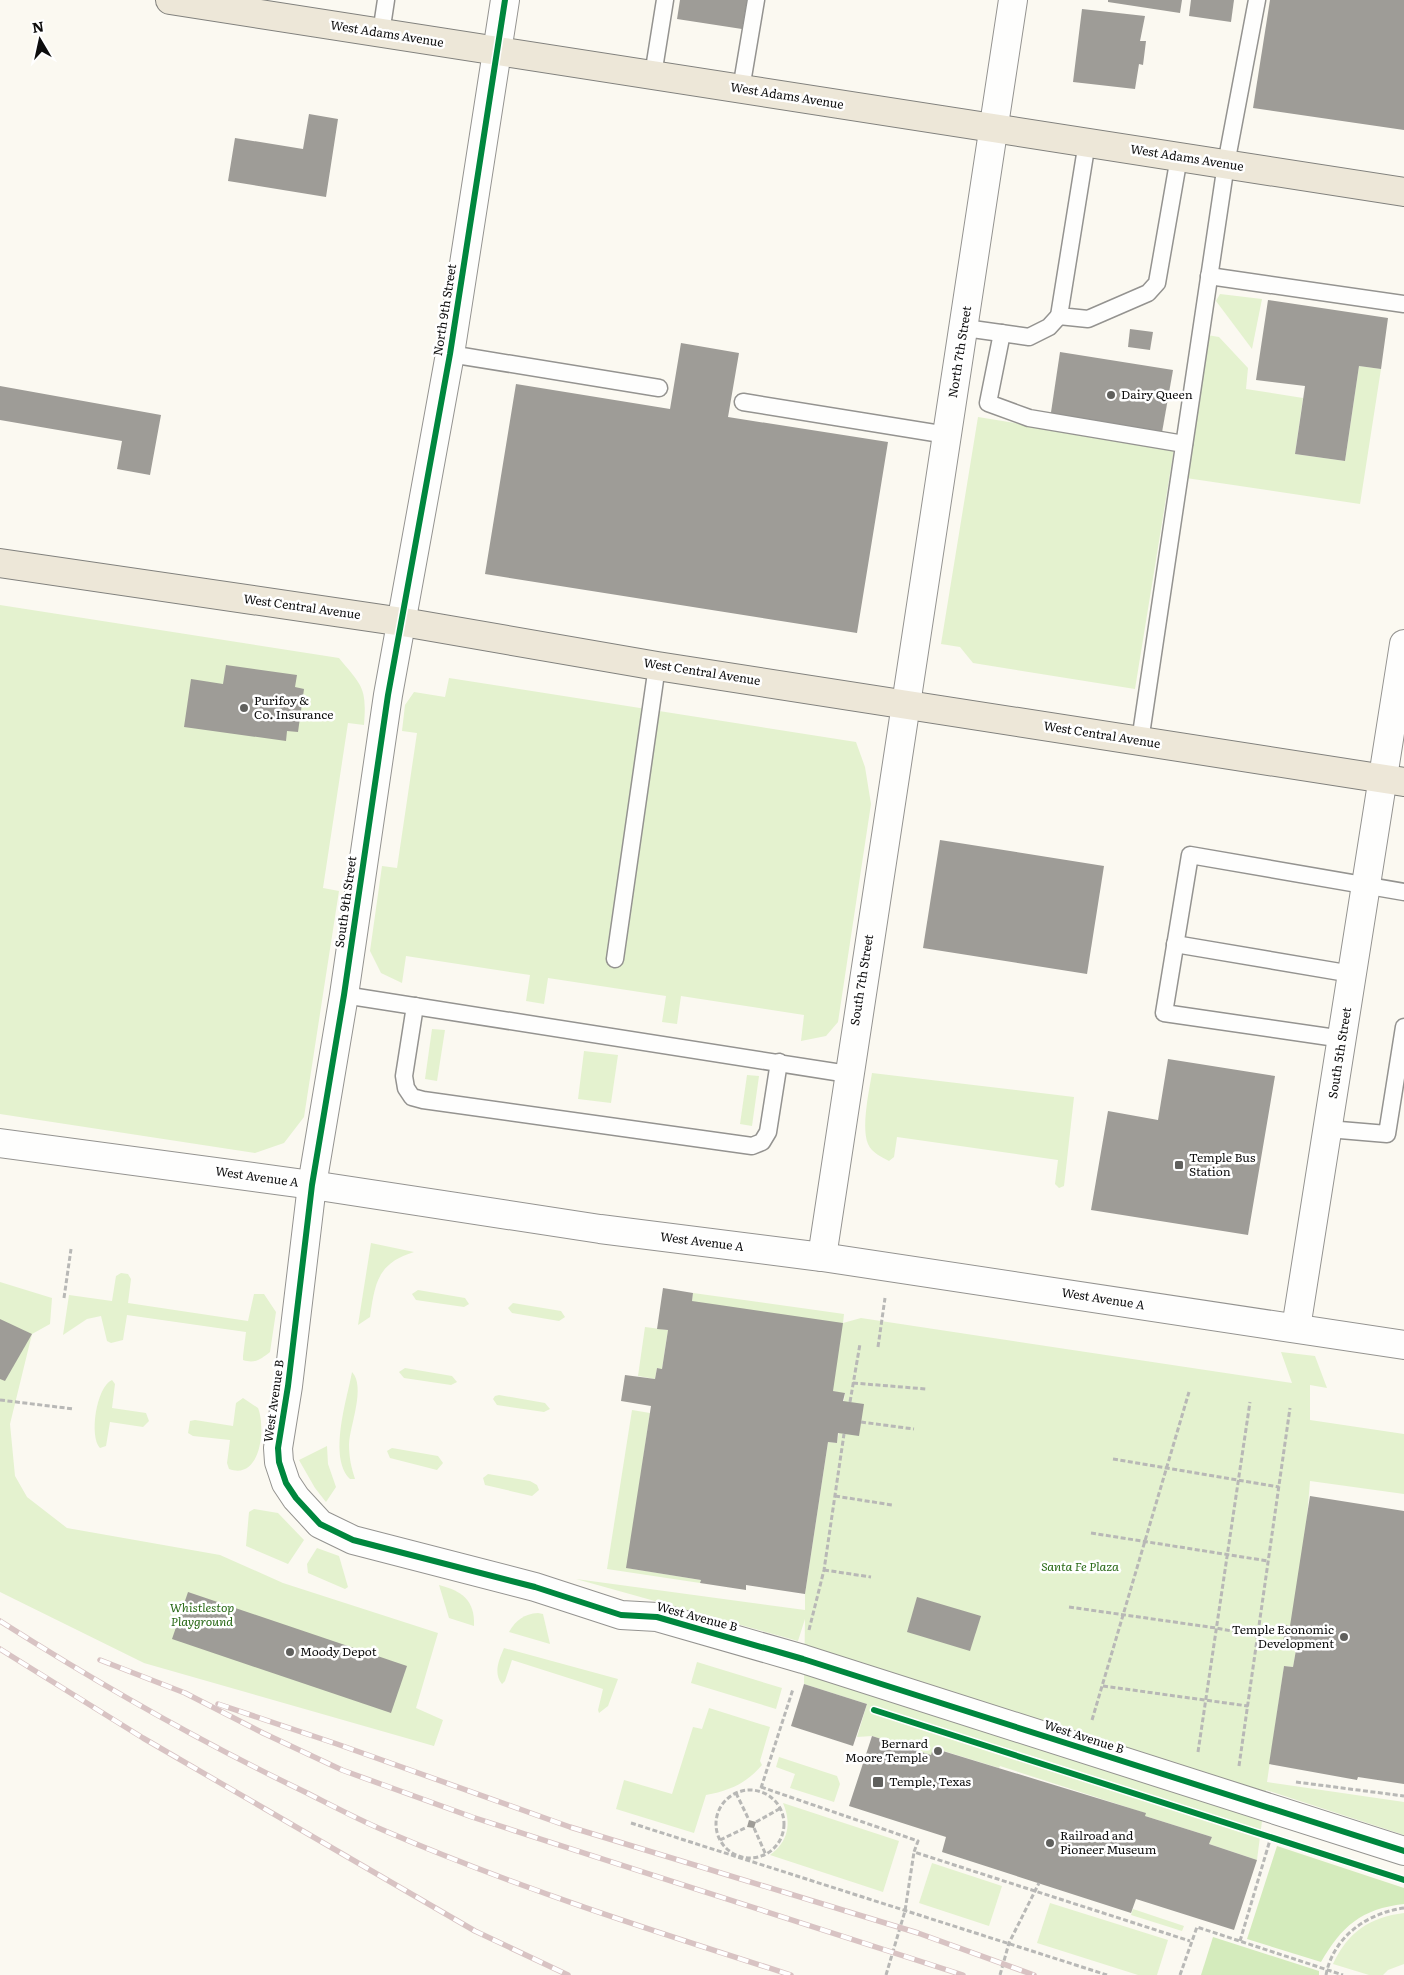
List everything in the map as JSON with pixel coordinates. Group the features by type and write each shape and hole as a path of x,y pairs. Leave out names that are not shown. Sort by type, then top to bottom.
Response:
{"main road":[{"name":"West Adams Avenue","path":"170,0 234,5 381,33 1404,192"},
{"name":"West Central Avenue","path":"0,563 403,622 657,666 1393,780"}],"street":[{"name":"North 9th Street","path":"403,622 450,354 505,0"},
{"name":"North 7th Street","path":"905,704 965,328 1013,0"},
{"name":"South 9th Street","path":"312,1185 344,995 388,695 403,622"},
{"name":"South 5th Street","path":"1296,1328 1366,886 1393,780 1404,644"},
{"name":"South 7th Street","path":"822,1257 905,704"},
{"name":"West Avenue A","path":"0,1143 312,1185 600,1229 822,1257 1404,1345"},
{"name":"West Avenue B","path":"312,1185 288,1386 278,1448 279,1462 286,1483 296,1498 320,1524 353,1540 535,1587 621,1614 657,1617 803,1659 1404,1851"}],"lane":[{"path":"381,33 386,0"},
{"path":"653,75 665,0"},
{"path":"741,89 756,0"},
{"path":"1140,741 1226,164 1257,0"},
{"path":"965,328 1029,337 1049,327 1059,316 1087,142"},
{"path":"1059,316 1088,318 1148,293 1157,282 1179,157"},
{"path":"1209,276 1404,304"},
{"path":"1002,333 988,403 1029,418 1184,444"},
{"path":"450,354 660,388"},
{"path":"743,402 947,435"},
{"path":"615,959 657,666"},
{"path":"1343,1039 1164,1013 1190,855 1404,892"},
{"path":"1175,944 1352,974"},
{"path":"344,995 848,1074"},
{"path":"415,1006 404,1082 412,1097 423,1100 752,1146 762,1142 768,1132 779,1062"},
{"path":"1328,1129 1387,1134 1404,1027"}],"path":[{"path":"64,1298 71,1249"},
{"path":"878,1347 886,1289"},
{"path":"850,1402 860,1344"},
{"path":"853,1383 926,1389"},
{"path":"1083,1749 1189,1392"},
{"path":"0,1400 74,1409"},
{"path":"1198,1754 1250,1402"},
{"path":"1238,1774 1290,1408"},
{"path":"861,1422 914,1429"},
{"path":"808,1634 824,1570 844,1434"},
{"path":"1113,1459 1238,1478 1279,1487"},
{"path":"835,1496 892,1505"},
{"path":"1090,1534 1268,1561"},
{"path":"824,1570 871,1577"},
{"path":"1068,1607 1216,1628 1258,1636"},
{"path":"761,1789 796,1680"},
{"path":"1103,1686 1248,1706"},
{"path":"1287,1780 1404,1796"},
{"path":"761,1789 770,1795 781,1808 785,1826 782,1837 776,1847 766,1855 755,1858 743,1858 733,1854 720,1840 716,1827 716,1815 728,1797 749,1789 761,1789 918,1841 914,1852 905,1911 886,1975"},
{"path":"736,1793 749,1820"},
{"path":"756,1822 781,1808"},
{"path":"631,1823 905,1911 1009,1942 1107,1975"},
{"path":"720,1840 747,1827"},
{"path":"754,1828 766,1855"},
{"path":"1261,1834 1280,1840"},
{"path":"1240,1941 1271,1837"},
{"path":"914,1852 1190,1941"},
{"path":"1000,1975 1009,1942 1039,1883"},
{"path":"1326,1975 1340,1941 1361,1923 1385,1911 1404,1908"},
{"path":"1180,1975 1196,1927 1343,1975"}],"green space":[{"path":"1220,294 1262,299 1252,349 1216,301"},
{"path":"1207,335 1219,337 1248,368 1246,389 1303,398 1295,454 1345,461 1359,366 1381,369 1360,504 1186,478"},
{"path":"978,417 1174,449 1135,689 973,663 960,647 941,644"},
{"path":"0,605 339,658 358,681 365,702 364,725 348,723 323,888 339,891 304,1117 284,1143 255,1153 0,1114"},
{"path":"449,678 856,742 865,767 871,804 838,1022 826,1036 801,1041 804,1015 681,996 677,1024 662,1022 666,996 548,978 544,1004 526,1001 530,975 406,956 402,983 381,973 370,951 382,866 397,868 417,733 402,731 405,705 414,692 445,697"},
{"path":"432,1029 445,1030 437,1081 425,1079"},
{"path":"584,1051 618,1055 611,1103 578,1099"},
{"path":"872,1073 1074,1097 1064,1186 1059,1188 1055,1184 1058,1160 897,1137 894,1157 889,1161 880,1156 868,1144 865,1129"},
{"path":"747,1075 759,1076 752,1126 740,1124"},
{"path":"371,1243 414,1252 393,1262 380,1275 370,1317 358,1325"},
{"path":"121,1273 128,1274 131,1279 128,1303 248,1321 254,1294 264,1294 276,1312 270,1352 261,1359 254,1361 243,1360 246,1332 127,1315 123,1340 111,1343 107,1341 101,1316 87,1319 63,1335 69,1295 112,1301 116,1276"},
{"name":"Whistlestop Playground","path":"0,1282 52,1298 50,1324 32,1334 10,1424 15,1476 27,1497 67,1528 220,1555 283,1583 438,1633 416,1708 443,1720 434,1746 144,1663 0,1592"},
{"path":"418,1290 465,1298 469,1304 464,1307 416,1300 412,1294"},
{"name":"Santa Fe Plaza","path":"693,1293 844,1314 843,1323 861,1318 1292,1383 1281,1352 1315,1356 1327,1388 1310,1385 1310,1420 1404,1434 1404,1494 1310,1481 1296,1650 1293,1667 1284,1666 1267,1782 1404,1802 1404,1835 1266,1790 1257,1860 1209,1844 1212,1837 1000,1766 999,1768 934,1748 931,1755 872,1736 857,1737 867,1704 804,1684 805,1619 798,1641 576,1579 805,1610 805,1594 828,1442 837,1443 845,1394 833,1391 692,1301"},
{"path":"513,1303 561,1311 565,1317 559,1321 512,1313 508,1308"},
{"path":"645,1327 668,1330 662,1369 657,1368 655,1379 638,1376"},
{"path":"405,1368 452,1376 457,1382 451,1385 404,1378 399,1372"},
{"path":"352,1372 358,1387 349,1444 350,1462 355,1479 350,1479 340,1457 343,1412"},
{"path":"112,1380 115,1384 112,1408 146,1413 149,1421 143,1427 110,1422 106,1446 100,1448 95,1434 96,1412 106,1384"},
{"path":"499,1395 545,1403 550,1409 544,1412 497,1405 493,1399"},
{"path":"243,1398 258,1408 261,1439 259,1450 254,1460 248,1467 240,1471 229,1469 227,1463 230,1440 193,1436 188,1433 190,1421 195,1420 233,1426 236,1403"},
{"path":"632,1410 650,1413 627,1568 701,1580 700,1583 607,1569"},
{"path":"327,1446 328,1464 336,1487 326,1502 315,1488 299,1460"},
{"path":"392,1448 438,1456 443,1463 437,1470 390,1458 387,1451"},
{"path":"488,1474 530,1481 537,1485 539,1490 532,1496 485,1485 483,1478"},
{"path":"254,1509 278,1513 304,1540 288,1564 246,1546 249,1512"},
{"path":"317,1548 339,1556 348,1587 345,1589 308,1573 307,1564"},
{"path":"439,1585 454,1590 466,1598 472,1609 474,1626 449,1618"},
{"path":"538,1613 543,1614 550,1644 509,1632 521,1618"},
{"path":"504,1648 618,1679 608,1706 599,1713 603,1689 512,1660 505,1681 502,1684 497,1671"},
{"path":"697,1662 782,1688 776,1709 691,1683"},
{"path":"709,1708 770,1727 760,1761 762,1765 750,1777 737,1785 706,1795 694,1833 616,1809 624,1780 672,1794 693,1727 702,1729"},
{"path":"779,1757 837,1776 840,1784 834,1802 790,1788 795,1774 776,1767"},
{"path":"783,1803 899,1841 883,1892 770,1855 781,1844 787,1832 788,1825"},
{"path":"1277,1846 1404,1888 1404,1904 1376,1910 1354,1921 1337,1938 1321,1962 1247,1939"},
{"path":"932,1863 1002,1886 989,1926 919,1903"},
{"path":"1050,1903 1168,1940 1157,1975 1138,1975 1037,1943"},
{"path":"1133,1909 1184,1926 1182,1931 1131,1915"},
{"path":"1404,1913 1404,1964 1388,1970 1383,1975 1369,1975 1333,1964 1346,1943 1361,1928 1381,1918"},
{"path":"1213,1937 1319,1971 1319,1975 1201,1975"}],"building":[{"path":"680,0 747,0 742,29 677,19"},
{"path":"1108,0 1182,0 1180,13 1108,2"},
{"path":"1191,0 1234,0 1231,22 1189,16"},
{"path":"1270,0 1404,0 1404,130 1253,108"},
{"path":"1082,9 1145,16 1140,41 1146,41 1143,65 1139,64 1135,89 1073,82"},
{"path":"309,114 338,119 326,197 228,181 235,138 303,149"},
{"path":"1268,300 1388,318 1381,369 1359,366 1345,461 1295,454 1305,386 1256,380"},
{"path":"1130,329 1153,332 1150,350 1128,347"},
{"path":"681,343 739,353 728,417 888,442 857,633 485,574 516,384 670,409"},
{"name":"Dairy Queen","path":"1060,352 1173,370 1161,438 1050,419"},
{"path":"0,386 161,415 150,475 117,469 122,441 0,420"},
{"name":"Purifoy & Co. Insurance","path":"226,665 297,675 295,687 304,689 298,732 287,731 286,741 184,727 191,679 223,684"},
{"path":"940,840 1104,866 1087,974 923,948"},
{"name":"Temple Bus Station","path":"1168,1059 1275,1076 1248,1235 1091,1210 1108,1111 1158,1120"},
{"path":"663,1288 693,1293 692,1301 843,1323 833,1391 845,1393 843,1401 864,1404 859,1436 838,1433 837,1443 828,1442 805,1594 746,1585 746,1590 700,1583 701,1580 626,1568 651,1406 621,1401 625,1375 655,1379 657,1368 662,1369 668,1330 657,1329"},
{"path":"0,1319 32,1334 5,1381 0,1379"},
{"name":"Temple Economic Development","path":"1310,1496 1404,1511 1404,1784 1358,1777 1357,1780 1269,1764 1284,1666 1293,1667 1296,1650 1282,1648 1286,1625 1290,1626"},
{"name":"Moody Depot","path":"188,1592 407,1666 391,1713 172,1639"},
{"path":"917,1597 981,1616 970,1651 907,1632"},
{"path":"804,1684 867,1704 853,1746 791,1726"},
{"path":"872,1736 931,1755 933,1748 1146,1813 1145,1816 1212,1837 1209,1844 1257,1860 1234,1930 1136,1899 1131,1913 942,1852 946,1837 849,1806"},
{"path":"749,1820 756,1822 754,1828 747,1827"}],"railway":[{"path":"0,1621 112,1689 188,1732 373,1826 483,1871 636,1925 791,1975"},
{"path":"0,1649 143,1738 475,1931 568,1975"},
{"path":"100,1660 185,1693 263,1733 342,1770 472,1817 963,1975"},
{"path":"218,1704 570,1827 918,1933 1034,1975"}],"cycle path":[{"path":"505,0 450,354 388,695 344,995 312,1185 288,1386 278,1448 279,1462 286,1483 296,1498 320,1524 353,1540 535,1587 621,1615 657,1617 803,1659 1404,1851"},
{"path":"874,1710 1404,1880"}],"place":[{"name":"Dairy Queen","path":"1111,395"},
{"name":"Purifoy & Co. Insurance","path":"244,708"},
{"name":"Temple Bus Station","path":"1179,1165"},
{"name":"Temple Economic Development","path":"1344,1637"},
{"name":"Moody Depot","path":"290,1652"},
{"name":"Bernard Moore Temple","path":"938,1751"},
{"name":"Temple, Texas","path":"878,1782"},
{"name":"Railroad and Pioneer Museum","path":"1050,1843"}]}
